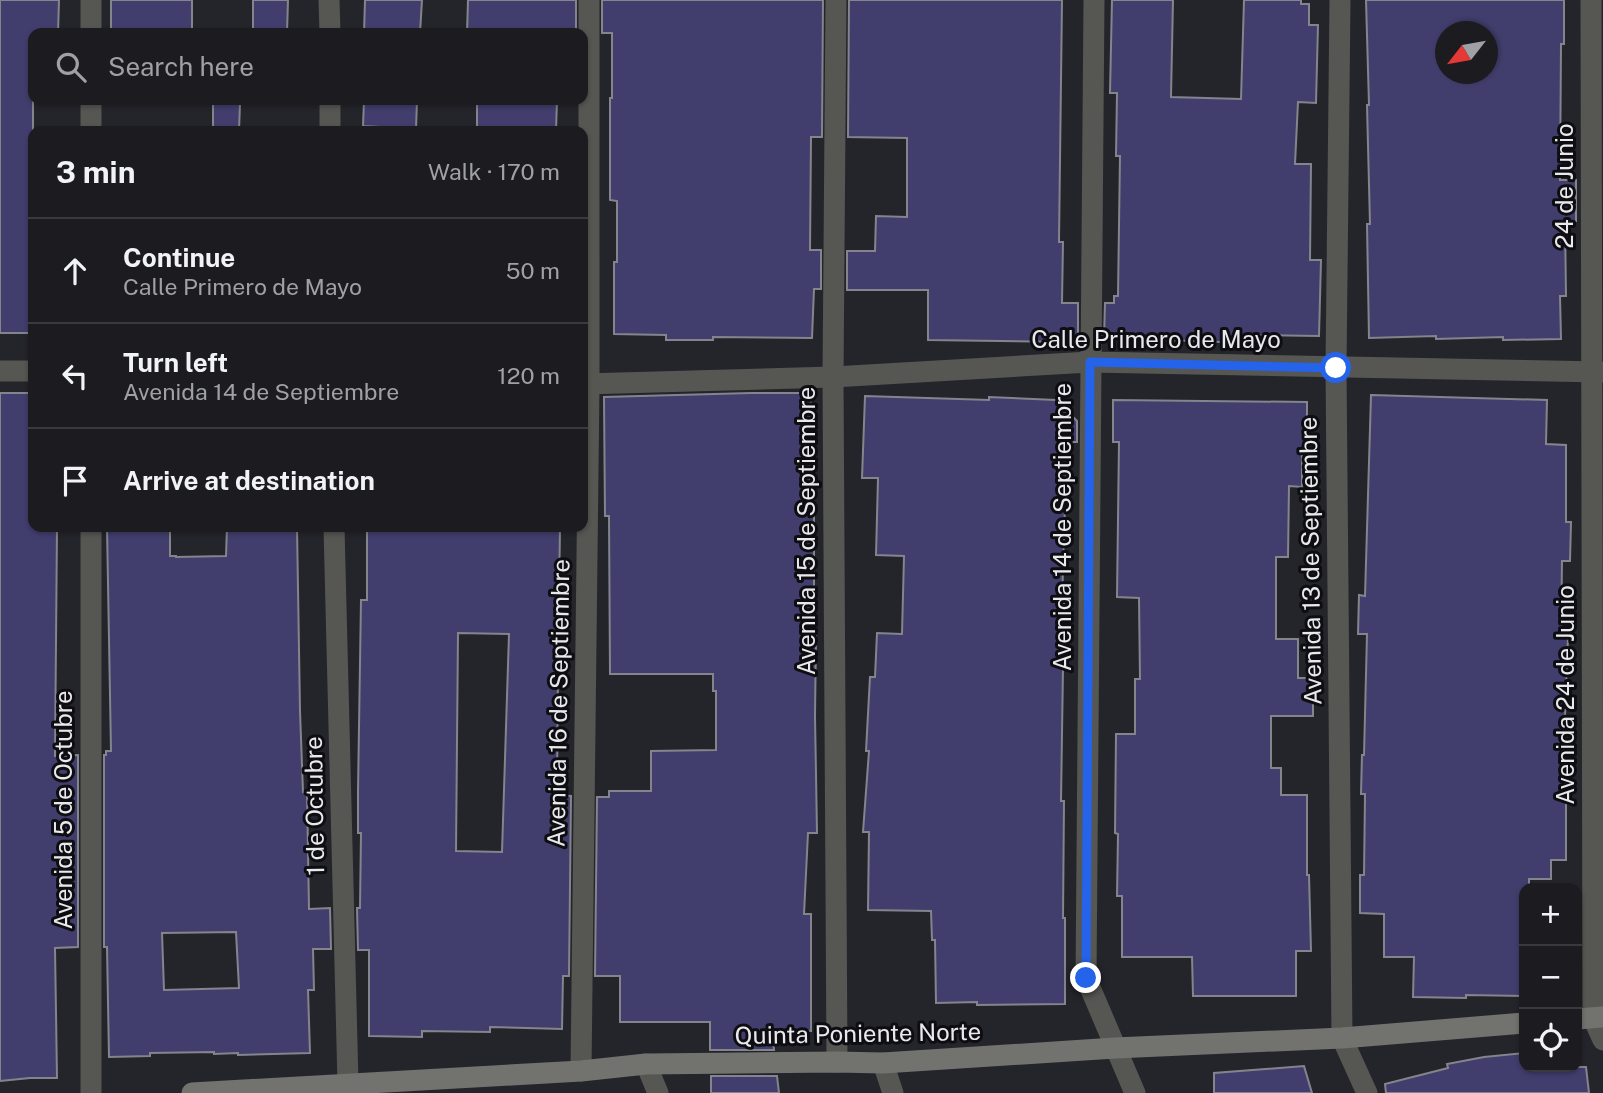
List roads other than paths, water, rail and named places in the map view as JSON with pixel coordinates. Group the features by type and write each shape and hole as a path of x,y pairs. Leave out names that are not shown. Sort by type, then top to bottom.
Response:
{"street":[{"path":"91,0 91,28"},
{"path":"330,0 330,28"},
{"name":"Avenida 16 de Septiembre","path":"588,128 589,0"},
{"name":"Avenida 15 de Septiembre","path":"836,0 833,377 838,1062"},
{"name":"Avenida 14 de Septiembre","path":"1094,0 1086,978 1135,1093"},
{"name":"Avenida 13 de Septiembre","path":"1340,0 1336,368 1342,1038"},
{"name":"24 de Junio","path":"1591,0 1597,372"},
{"path":"91,105 91,126"},
{"path":"330,105 330,126"},
{"name":"Calle Primero de Mayo","path":"588,384 833,377 1090,362 1597,372"},
{"path":"0,371 28,371"},
{"name":"Avenida 24 de Junio","path":"1591,1018 1597,372"},
{"name":"Avenida 5 de Octubre","path":"91,532 91,1093"},
{"name":"1 de Octubre","path":"334,532 348,1084"},
{"name":"Avenida 16 de Septiembre","path":"581,1071 585,532"},
{"path":"1591,1018 1603,1040"},
{"name":"Quinta Poniente Norte","path":"192,1093 348,1084 426,1087 646,1064 883,1063 1115,1048 1342,1038 1519,1023"},
{"path":"1342,1038 1367,1093"},
{"path":"883,1063 893,1093"},
{"path":"646,1064 658,1093"}]}
